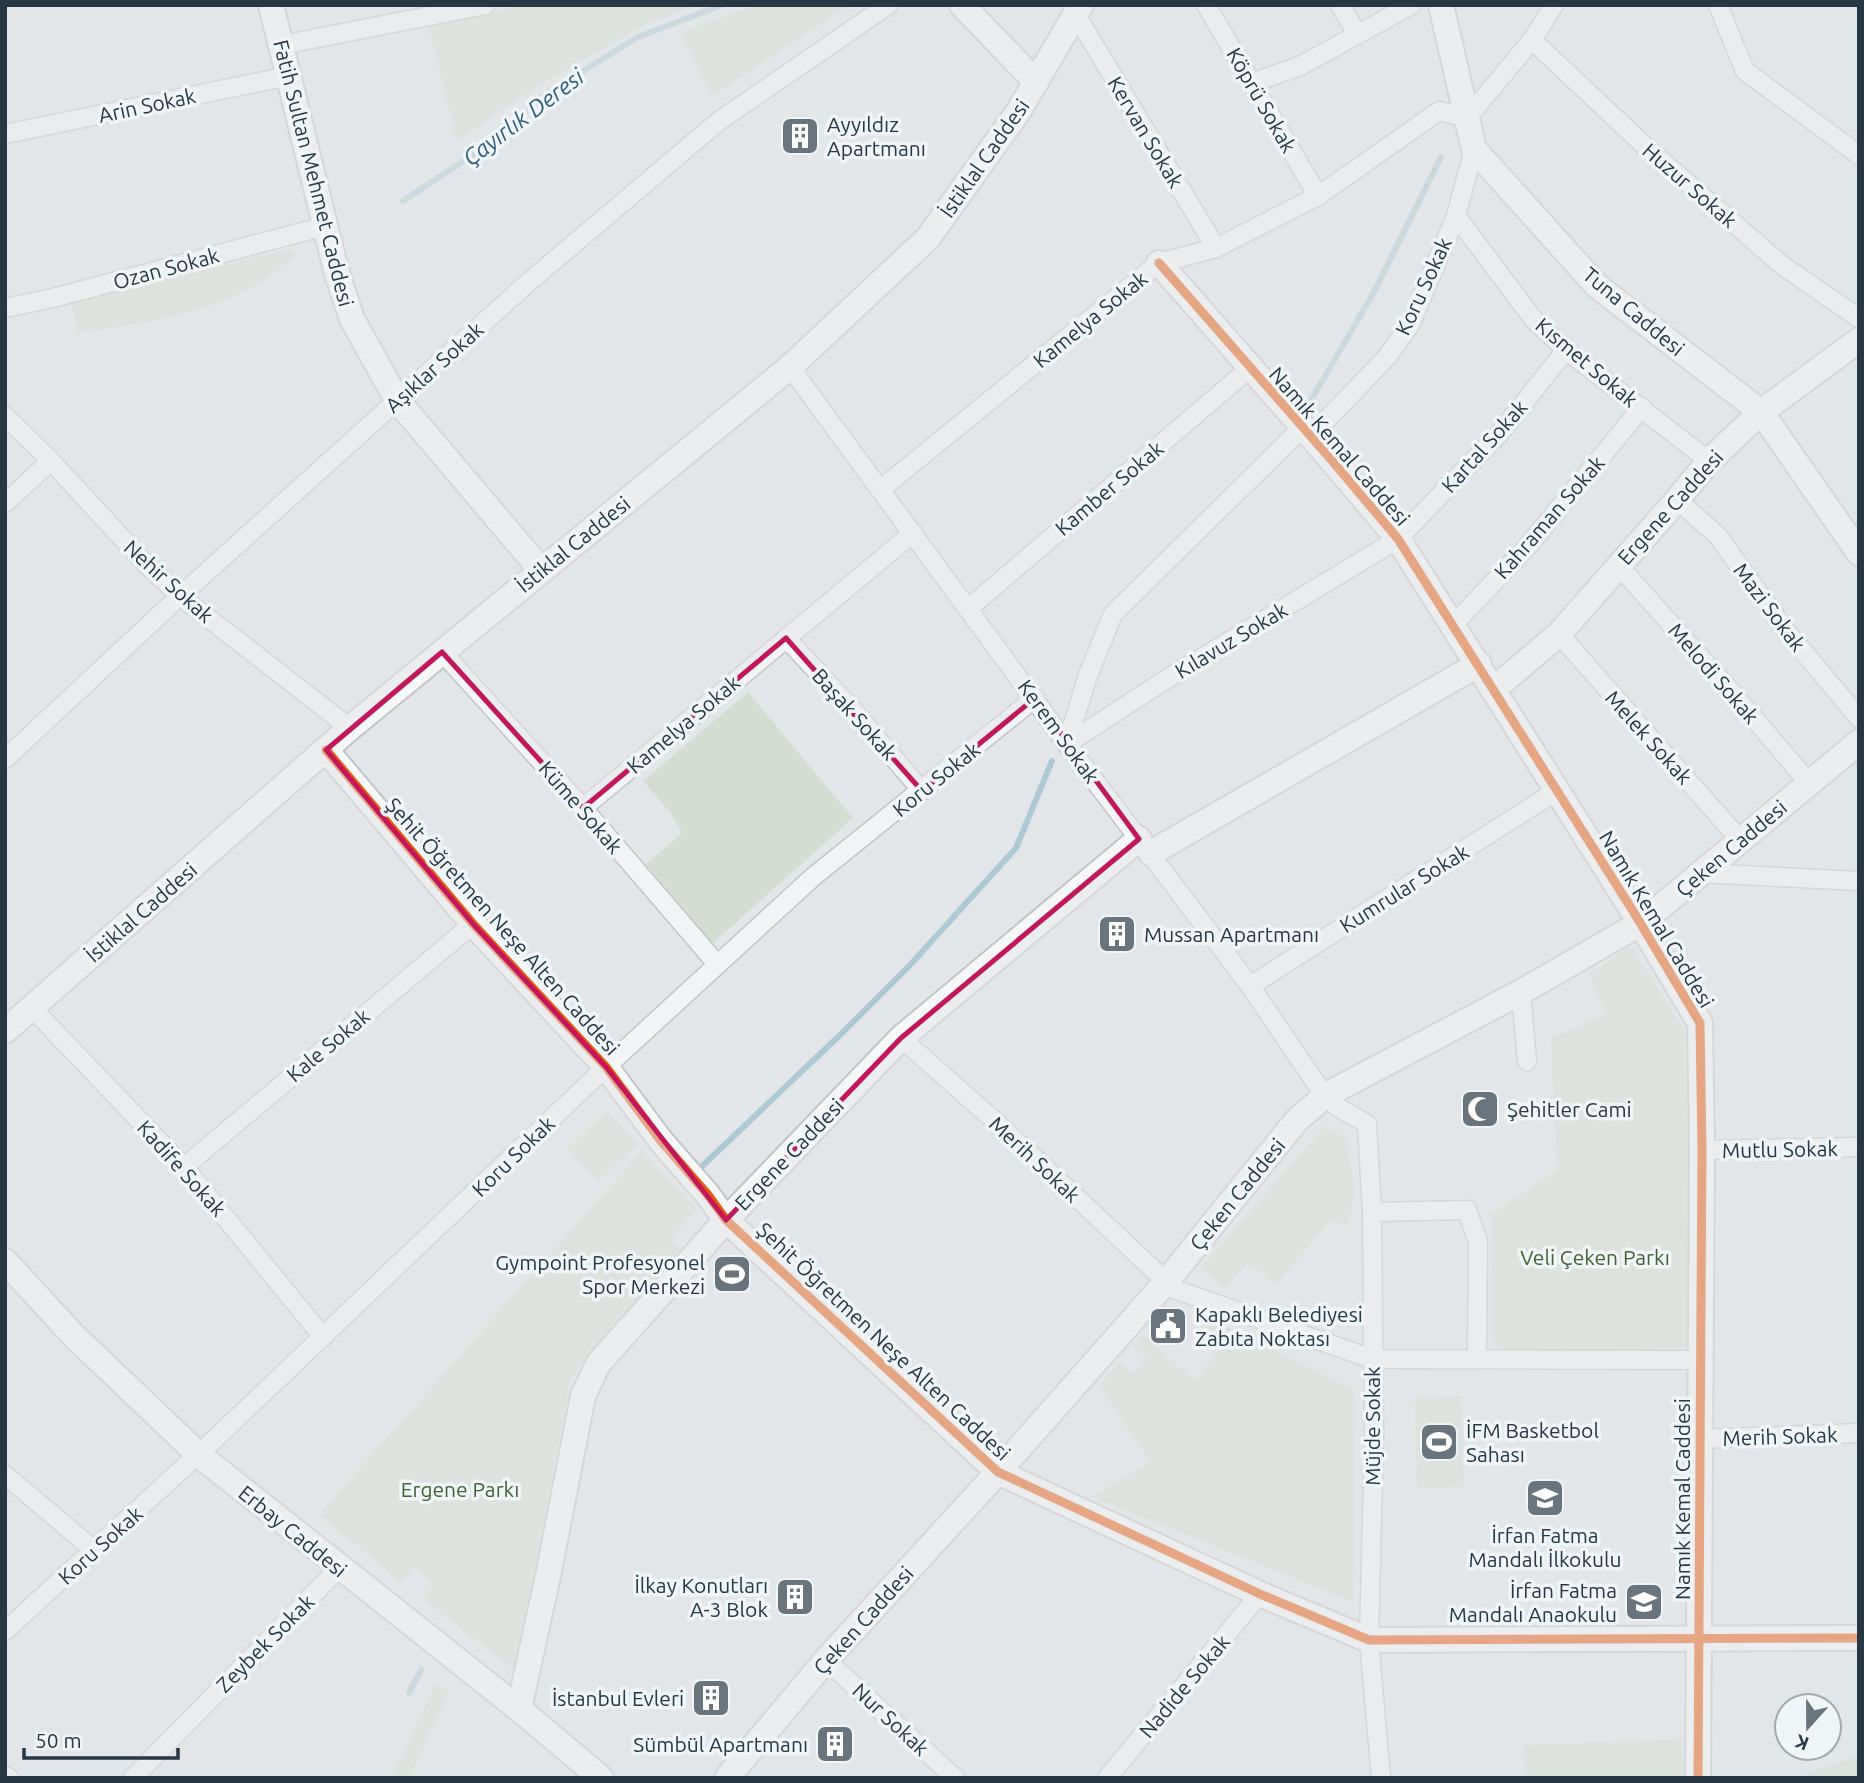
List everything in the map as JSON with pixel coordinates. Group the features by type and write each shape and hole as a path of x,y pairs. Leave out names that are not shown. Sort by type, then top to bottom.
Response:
{"street":[{"name":"Fatih Sultan Mehmet Caddesi","path":"271,5 337,274 352,319 397,400 541,570"},
{"path":"282,45 485,5"},
{"name":"Aşıklar Sokak","path":"5,759 180,596 531,281 719,121 888,5"},
{"path":"962,5 1036,82"},
{"name":"Köprü Sokak","path":"1206,5 1318,195"},
{"path":"1340,5 1357,33"},
{"path":"1252,83 1300,66 1411,5"},
{"name":"Tuna Caddesi","path":"1441,5 1474,149 1597,286 1761,412 1859,553"},
{"path":"1467,118 1532,40 1554,5"},
{"path":"1718,5 1745,71 1859,155"},
{"name":"İstiklal Caddesi","path":"5,1031 350,728 790,367 928,238 1018,112 1078,10"},
{"name":"Kervan Sokak","path":"1078,10 1216,248"},
{"name":"Huzur Sokak","path":"1532,40 1647,148 1783,266 1859,318"},
{"name":"Arin Sokak","path":"5,134 289,76"},
{"name":"Kamelya Sokak","path":"881,489 1159,263 1216,248 1318,195 1439,111 1467,118"},
{"name":"Koru Sokak","path":"1067,744 1087,678 1113,614 1385,358 1409,325 1456,216 1474,149"},
{"name":"Kısmet Sokak","path":"1456,216 1534,320 1566,349 1709,461"},
{"name":"Ozan Sokak","path":"5,308 328,236"},
{"name":"Namık Kemal Caddesi","path":"1159,263 1398,539 1641,923 1700,1023 1702,1150 1698,1778"},
{"name":"Ergene Caddesi","path":"1494,689 1559,634 1709,461 1761,412 1859,340"},
{"name":"Kartal Sokak","path":"1398,539 1499,434 1566,349"},
{"name":"Kerem Sokak","path":"790,367 969,607 1067,744 1250,986 1326,1095"},
{"name":"Kamber Sokak","path":"969,607 1250,368"},
{"name":"Kahraman Sokak","path":"1453,625 1528,546 1642,407"},
{"name":"Nehir Sokak","path":"5,416 180,596 350,728"},
{"path":"5,503 51,461"},
{"name":"Mazi Sokak","path":"1677,500 1718,536 1786,631 1859,718"},
{"name":"Kamelya Sokak","path":"583,808 914,533"},
{"name":"Kılavuz Sokak","path":"1067,744 1165,680 1398,539"},
{"name":"Melodi Sokak","path":"1618,565 1809,783"},
{"name":"Melek Sokak","path":"1559,634 1740,840"},
{"name":"Başak Sokak","path":"786,638 852,709 922,791"},
{"name":"Küme Sokak","path":"442,652 583,808 718,964"},
{"name":"Ergene Caddesi","path":"519,1709 583,1396 589,1379 598,1364 726,1220 901,1038 1145,846 1479,664"},
{"name":"Koru Sokak","path":"5,1631 323,1337 606,1067 813,877 1035,698"},
{"name":"Çeken Caddesi","path":"727,1778 826,1660 998,1472 1166,1282 1297,1120 1326,1095 1521,992 1641,923 1859,742"},
{"name":"Şehit Öğretmen Neşe Alten Caddesi","path":"326,750 473,924 606,1067 676,1160 708,1195 726,1220 998,1472 1260,1594 1369,1640 1859,1638"},
{"name":"Kumrular Sokak","path":"1250,986 1558,790"},
{"path":"1700,873 1859,881"},
{"name":"Kale Sokak","path":"184,1167 473,924"},
{"path":"1521,992 1527,1061"},
{"name":"Kadife Sokak","path":"32,1008 184,1167 323,1337"},
{"name":"Merih Sokak","path":"901,1038 997,1123 1174,1289 1372,1359"},
{"name":"Müjde Sokak","path":"1326,1095 1336,1106 1367,1125 1372,1212 1374,1435 1369,1640 1381,1778"},
{"name":"Mutlu Sokak","path":"1702,1150 1859,1147"},
{"path":"1372,1212 1468,1210 1478,1242 1477,1358"},
{"name":"Erbay Caddesi","path":"5,1261 74,1336 198,1454 519,1709 601,1778"},
{"path":"1372,1359 1700,1360"},
{"name":"Merih Sokak","path":"1701,1439 1859,1433"},
{"path":"5,1475 94,1550"},
{"name":"Zeybek Sokak","path":"133,1778 339,1568"},
{"name":"Nadide Sokak","path":"1107,1778 1260,1594"},
{"name":"Nur Sokak","path":"826,1660 955,1778"}],"highlighted area":[{"path":"786,638 922,791 1035,698 1139,839 901,1038 726,1220 606,1067 473,924 326,750 442,652 583,808"}],"green space":[{"path":"525,5 699,5 646,24 533,89 457,141 428,24"},
{"path":"757,5 850,5 712,96 681,32"},
{"path":"292,249 296,257 255,285 222,302 161,319 78,333 71,300"},
{"path":"748,692 853,818 712,944 646,864 682,833 670,812 643,781"},
{"name":"Veli Çeken Parkı","path":"1631,946 1685,1031 1688,1163 1687,1348 1504,1351 1492,1342 1491,1215 1557,1171 1551,1038 1607,1014 1589,974"},
{"path":"607,1112 638,1144 598,1181 567,1148"},
{"path":"1326,1125 1347,1141 1355,1194 1348,1225 1330,1220 1275,1286 1258,1269 1247,1264 1224,1289 1201,1268"},
{"name":"Ergene Parkı","path":"642,1151 697,1209 671,1238 680,1249 571,1378 515,1670 423,1599 435,1584 415,1566 401,1582 319,1515"},
{"path":"1198,1312 1353,1389 1353,1602 1092,1497 1151,1462 1099,1386 1120,1362 1134,1374 1147,1358 1133,1346 1143,1335 1194,1380 1223,1347 1193,1316"},
{"name":"İFM Basketbol Sahası","path":"1461,1396 1464,1487 1417,1488 1415,1397"},
{"path":"436,1684 449,1692 409,1778 391,1778"},
{"path":"1682,1739 1684,1778 1525,1778 1523,1745"},
{"path":"1859,1756 1859,1778 1807,1778 1805,1773 1843,1762"}],"waterway":[{"name":"Çayırlık Deresi","path":"403,201 485,147 546,94 638,37 722,5"},
{"path":"1310,402 1374,292 1441,157"},
{"path":"695,1173 911,964 1016,848 1052,761"},
{"path":"409,1693 421,1670"}],"cycle path":[{"path":"1159,263 1398,539 1633,911 1700,1023 1702,1150 1698,1778"},
{"path":"326,750 473,924 606,1067 661,1141 726,1220 998,1472 1260,1594 1369,1640 1859,1638"}],"place":[{"name":"Ayyıldız Apartmanı","path":"800,136"},
{"name":"Mussan Apartmanı","path":"1117,934"},
{"name":"Şehitler Cami","path":"1480,1109"},
{"name":"Gympoint Profesyonel Spor Merkezi","path":"732,1274"},
{"name":"Kapaklı Belediyesi Zabıta Noktası","path":"1168,1326"},
{"name":"İFM Basketbol Sahası","path":"1439,1442"},
{"name":"İrfan Fatma Mandalı İlkokulu","path":"1545,1498"},
{"name":"İlkay Konutları A-3 Blok","path":"795,1597"},
{"name":"İrfan Fatma Mandalı Anaokulu","path":"1644,1602"},
{"name":"İstanbul Evleri","path":"711,1698"},
{"name":"Sümbül Apartmanı","path":"835,1744"}]}
